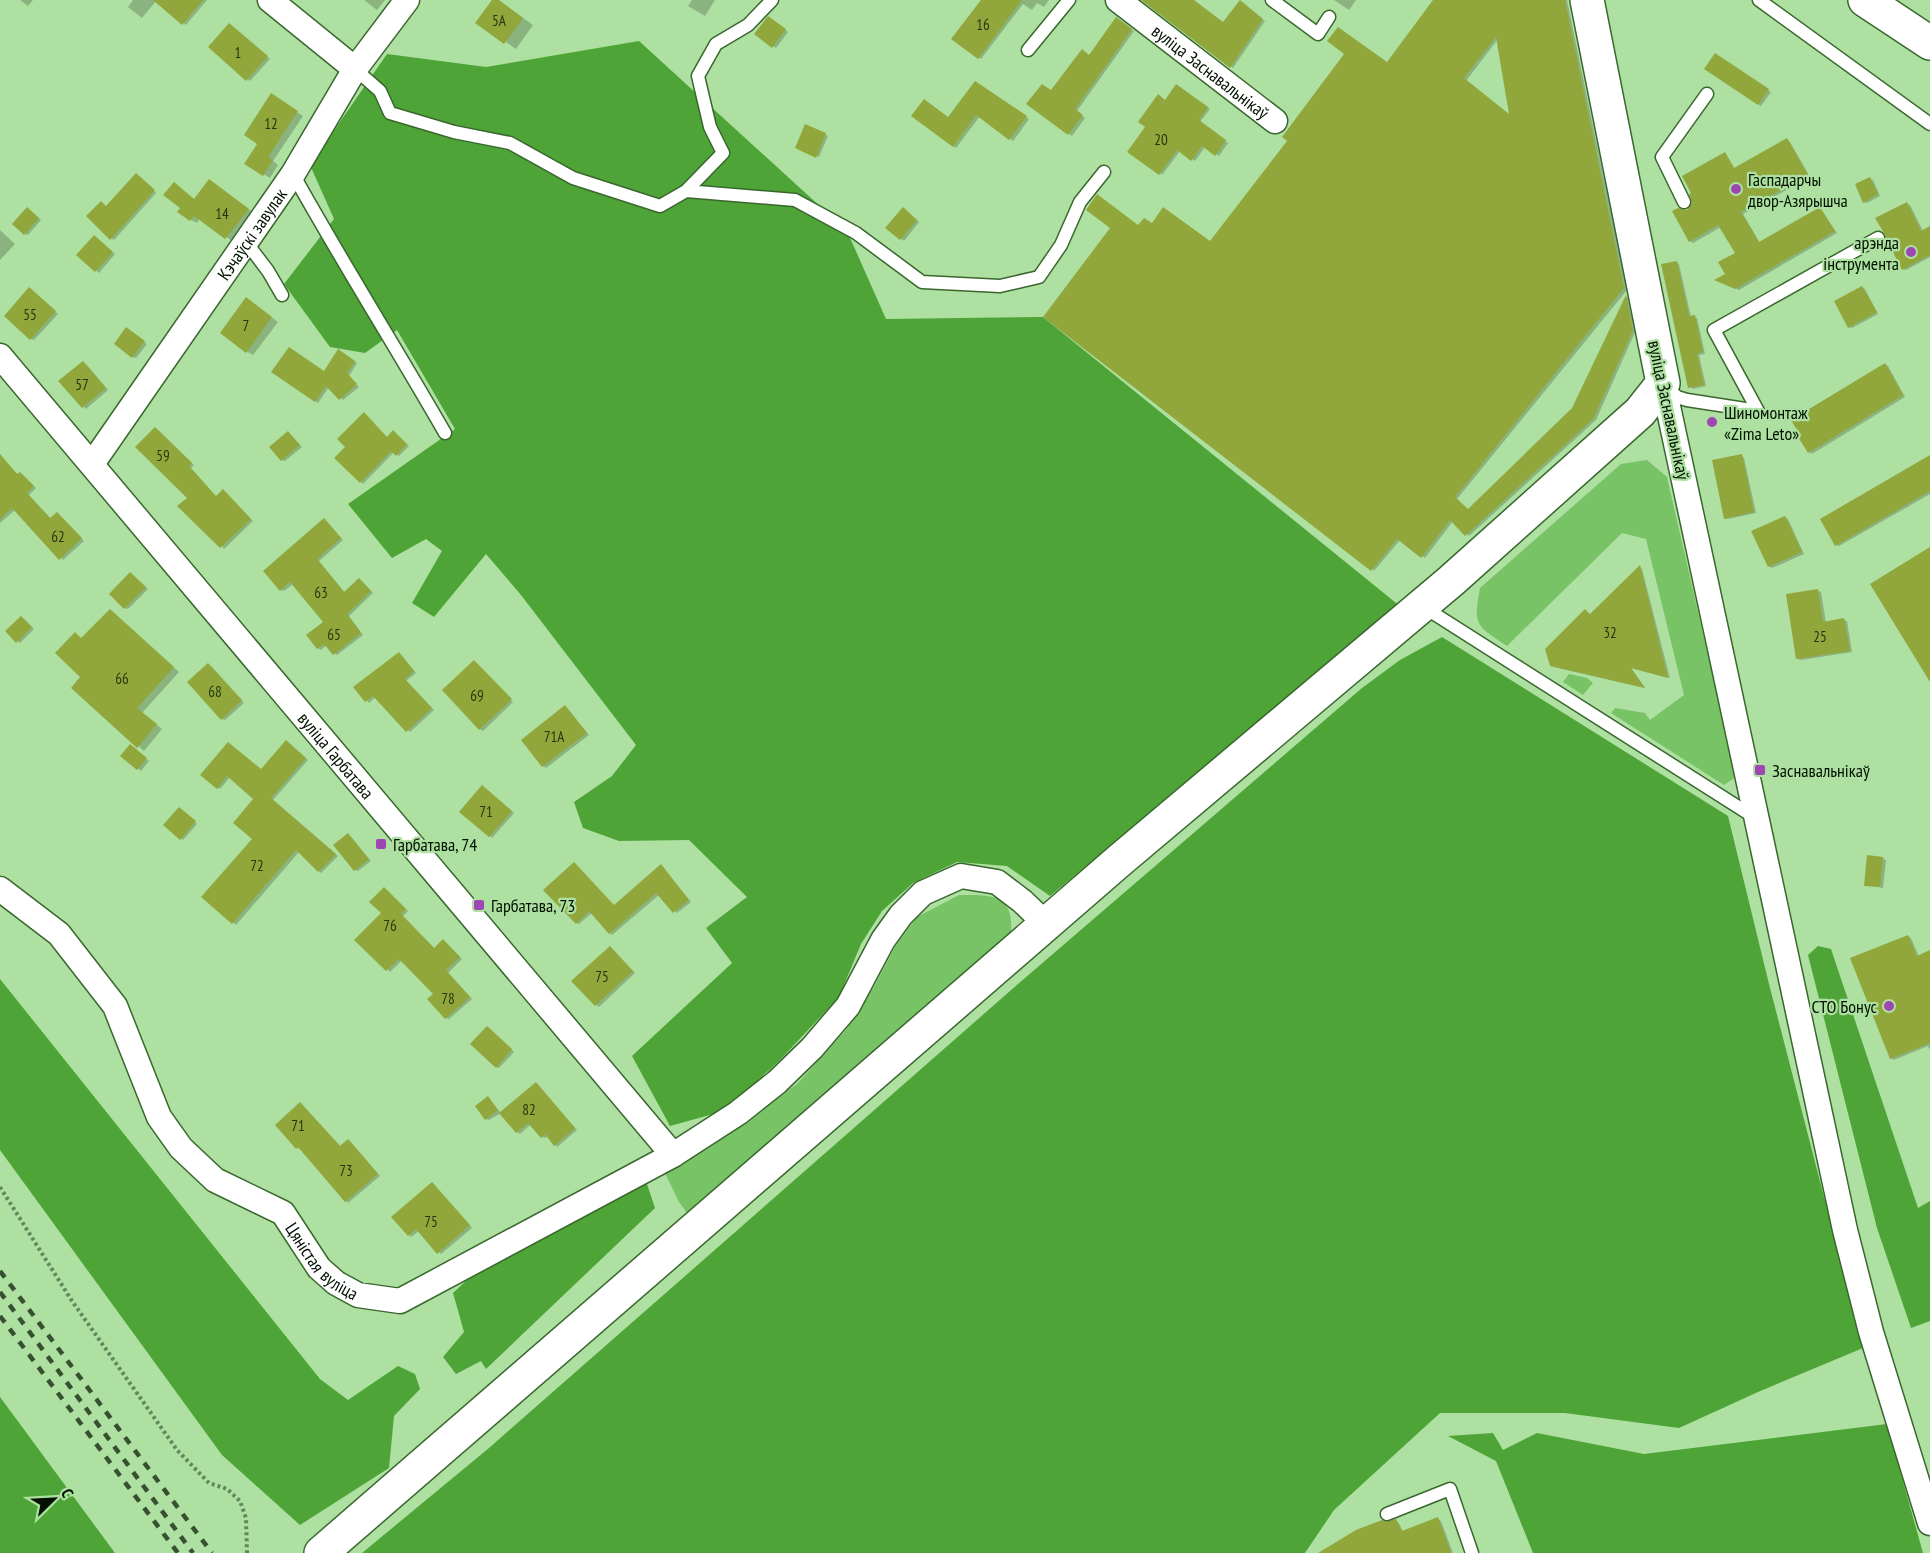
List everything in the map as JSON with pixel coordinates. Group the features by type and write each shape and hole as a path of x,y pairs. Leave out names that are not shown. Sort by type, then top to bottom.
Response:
{"main road":[{"name":"вуліца Заснавальнікаў","path":"1587,0 1663,383"},
{"path":"1865,0 1925,36"},
{"path":"321,1553 1046,924 1421,606 1610,441 1640,412 1663,383"}],"street":[{"path":"270,0 355,69"},
{"name":"Кэчаўскі завулак","path":"92,464 293,174 355,69 407,0"},
{"name":"вуліца Заснавальнікаў","path":"1118,0 1275,121"},
{"name":"вуліца Гарбатава","path":"0,356 673,1155"},
{"name":"вуліца Заснавальнікаў","path":"1663,383 1854,1269 1930,1523"},
{"name":"Цяністая вуліца","path":"0,889 59,934 115,1006 159,1117 181,1149 215,1180 283,1213 319,1268 336,1283 358,1295 400,1301 673,1155 746,1107 777,1082 812,1048 848,1006 883,940 901,915 922,893 961,876 997,882 1022,901 1046,924"}],"lane":[{"path":"355,69 380,91 390,112 453,132 510,143 573,178 660,206 686,191 723,153 710,127 698,76 716,44 748,25 772,0"},
{"path":"1028,50 1069,0"},
{"path":"1272,0 1318,34 1329,17"},
{"path":"1759,0 1930,124"},
{"path":"1684,202 1662,157 1707,94"},
{"path":"686,191 795,200 856,233 922,282 1000,286 1039,277 1061,244 1080,202 1104,172"},
{"path":"293,174 336,252 445,433"},
{"path":"1663,383 1677,397 1687,400 1758,411 1714,330 1878,238"},
{"path":"246,242 268,271 282,295"},
{"path":"1421,606 1757,818"},
{"path":"1387,1514 1450,1489 1472,1553"}],"path":[{"path":"0,1187 72,1301 177,1450 209,1483 227,1489 240,1501 246,1518 247,1553"}],"green space":[{"path":"639,41 847,231 886,319 1043,317 1401,607 1050,896 1007,866 957,862 913,883 882,911 861,944 839,997 780,1060 724,1111 670,1126 632,1056 732,963 706,928 747,897 689,840 619,841 583,828 574,802 612,776 636,745 521,595 486,554 434,617 412,603 442,551 426,539 392,558 348,504 455,429 397,330 365,353 330,347 284,284 334,219 310,165 387,54 486,67"},
{"path":"1647,460 1667,477 1736,777 1724,785 1611,713 1615,708 1645,713 1650,720 1684,695 1646,539 1622,533 1507,646 1483,628 1477,618 1480,588 1621,464"},
{"path":"1442,637 1728,816 1863,1348 1679,1428 1565,1413 1440,1413 1334,1510 1305,1553 362,1553 489,1448 1018,984 1362,688 1400,660"},
{"path":"1569,674 1587,678 1593,683 1583,695 1563,682"},
{"path":"959,895 990,896 1004,903 1011,919 1011,932 690,1217 679,1202 664,1171 732,1130 797,1084 846,1030 874,987 895,947 917,917"},
{"path":"1818,946 1831,949 1918,1208 1930,1201 1930,1321 1911,1328 1877,1228 1808,955"},
{"path":"0,979 320,1379 348,1400 398,1366 415,1374 420,1389 394,1416 389,1468 300,1525 222,1455 0,1150"},
{"path":"636,1179 647,1184 655,1208 486,1369 481,1361 456,1374 443,1357 464,1332 453,1293 485,1263"},
{"path":"0,1397 115,1553 0,1553"},
{"path":"1887,1424 1923,1553 1533,1553 1496,1461 1448,1436 1493,1433 1503,1450 1537,1433 1644,1454"}],"building":[{"path":"153,0 203,0 182,25"},
{"path":"492,0 499,0 523,18 504,44 475,23"},
{"path":"981,0 1022,0 978,59 951,39"},
{"path":"1141,0 1194,0 1223,22 1240,0 1263,19 1230,68"},
{"path":"1433,0 1565,0 1624,288 1455,497 1468,509 1572,408 1626,295 1633,330 1593,419 1465,536 1450,520 1421,558 1397,539 1371,571 1043,317 1110,228 1086,210 1097,194 1138,225 1144,218 1152,223 1163,207 1210,241 1287,141 1282,137 1344,54 1327,41 1338,27 1387,62","holes":["1496,37 1509,114 1464,78"]},
{"path":"768,16 786,29 772,48 754,34"},
{"path":"1116,17 1132,29 1075,109 1083,115 1068,135 1026,104 1042,84 1051,90 1082,49 1089,55"},
{"path":"229,23 268,56 246,81 208,47"},
{"path":"1715,53 1769,89 1758,105 1704,69"},
{"path":"975,81 1027,116 1009,140 976,115 953,147 911,116 924,99 948,117"},
{"path":"1176,84 1208,107 1199,120 1226,140 1215,156 1202,146 1191,161 1177,150 1159,175 1127,152 1145,127 1138,122 1158,94 1165,100"},
{"path":"271,93 298,111 268,157 273,160 263,176 244,164 257,144 244,135"},
{"path":"805,124 826,133 816,158 795,148"},
{"path":"1787,138 1808,175 1741,212 1759,242 1820,207 1835,231 1735,289 1714,280 1725,274 1718,262 1735,253 1718,225 1689,242 1672,211 1678,208 1687,210 1692,203 1689,194 1691,193 1682,176 1725,152 1734,168"},
{"path":"136,173 155,190 110,240 86,216 101,201 106,206"},
{"path":"1870,177 1878,194 1863,203 1855,184"},
{"path":"209,179 249,209 225,239 194,216 190,221 177,212 180,208 163,195 174,182 194,199"},
{"path":"1907,202 1921,231 1930,226 1930,255 1902,270 1875,218"},
{"path":"27,207 39,218 24,235 12,224"},
{"path":"903,207 917,220 900,240 885,228"},
{"path":"94,235 113,252 95,272 76,255"},
{"path":"1677,261 1689,316 1695,315 1703,352 1697,354 1704,385 1688,388 1661,264"},
{"path":"1862,286 1877,312 1848,328 1834,301"},
{"path":"29,287 56,311 30,340 4,316"},
{"path":"246,297 272,317 246,353 220,333"},
{"path":"126,327 145,341 132,358 114,344"},
{"path":"289,347 324,371 338,349 355,361 347,373 357,384 339,400 326,386 315,402 271,372"},
{"path":"83,361 106,388 82,408 58,381"},
{"path":"1885,363 1903,395 1808,453 1795,432 1797,430 1791,420"},
{"path":"364,412 387,437 393,430 407,444 396,456 391,451 360,483 334,458 345,447 337,439"},
{"path":"155,427 192,463 189,466 216,496 223,489 251,519 220,548 177,506 187,498 135,447"},
{"path":"288,431 300,445 281,461 269,447"},
{"path":"0,454 17,474 20,472 34,486 27,493 50,518 57,512 82,538 59,560 12,508 0,519"},
{"path":"1742,454 1754,512 1724,519 1712,460"},
{"path":"1930,455 1930,491 1835,546 1820,519"},
{"path":"1785,516 1802,552 1768,567 1751,531"},
{"path":"324,518 341,538 317,559 344,592 359,578 371,591 347,614 361,633 333,655 324,644 317,649 306,635 323,622 290,582 280,591 263,571"},
{"path":"1930,547 1930,682 1870,584"},
{"path":"1640,565 1668,678 1631,668 1645,688 1550,666 1545,649 1585,609 1590,614"},
{"path":"130,572 146,587 124,609 109,594"},
{"path":"1818,589 1823,622 1844,618 1850,651 1796,659 1786,594"},
{"path":"110,609 174,667 137,708 157,724 137,748 71,688 80,677 55,653 75,632 81,638"},
{"path":"21,616 32,627 16,643 5,631"},
{"path":"399,652 414,671 405,679 432,708 406,732 373,696 365,702 353,687"},
{"path":"474,660 512,699 479,730 442,690"},
{"path":"208,663 242,700 221,720 187,682"},
{"path":"565,705 587,733 542,767 521,740"},
{"path":"286,740 306,758 271,798 336,854 318,872 296,850 232,924 201,897 252,839 233,823 253,799 227,776 217,789 200,775 228,742 261,769"},
{"path":"130,744 147,758 137,770 120,756"},
{"path":"482,785 512,811 489,837 459,812"},
{"path":"179,807 196,821 180,840 163,825"},
{"path":"348,833 369,859 354,871 333,845"},
{"path":"1867,855 1883,857 1880,887 1864,886"},
{"path":"574,862 614,905 661,864 689,900 673,913 656,893 609,934 589,911 576,924 543,890"},
{"path":"384,887 406,909 401,914 434,948 443,939 460,957 446,970 470,997 445,1019 427,999 433,994 399,959 386,971 354,940 381,913 369,902"},
{"name":"СТО Бонус","path":"1908,935 1917,956 1930,950 1930,1043 1890,1059 1850,958"},
{"path":"610,946 633,971 595,1006 571,981"},
{"path":"487,1026 512,1049 496,1068 470,1044"},
{"path":"536,1082 575,1128 554,1146 545,1134 541,1138 528,1123 516,1133 499,1113"},
{"path":"488,1096 498,1110 485,1120 475,1106"},
{"path":"300,1102 340,1146 348,1139 378,1174 345,1202 298,1147 296,1149 275,1125"},
{"path":"432,1182 470,1225 437,1254 416,1229 408,1236 391,1217"},
{"path":"1438,1517 1451,1553 1318,1553 1356,1530 1382,1520 1386,1522 1396,1519 1402,1531"}],"railway":[{"path":"0,1271 212,1553"},
{"path":"0,1292 193,1553"},
{"path":"0,1316 178,1553"}],"place":[{"name":"Гаспадарчы двор-Азярышча","path":"1736,189"},
{"name":"арэнда інструмента","path":"1911,252"},
{"name":"Шиномонтаж «Zima Leto»","path":"1712,422"},
{"name":"Заснавальнікаў","path":"1760,770"},
{"name":"Гарбатава, 74","path":"381,844"},
{"name":"Гарбатава, 73","path":"479,905"},
{"name":"СТО Бонус","path":"1889,1006"}]}
